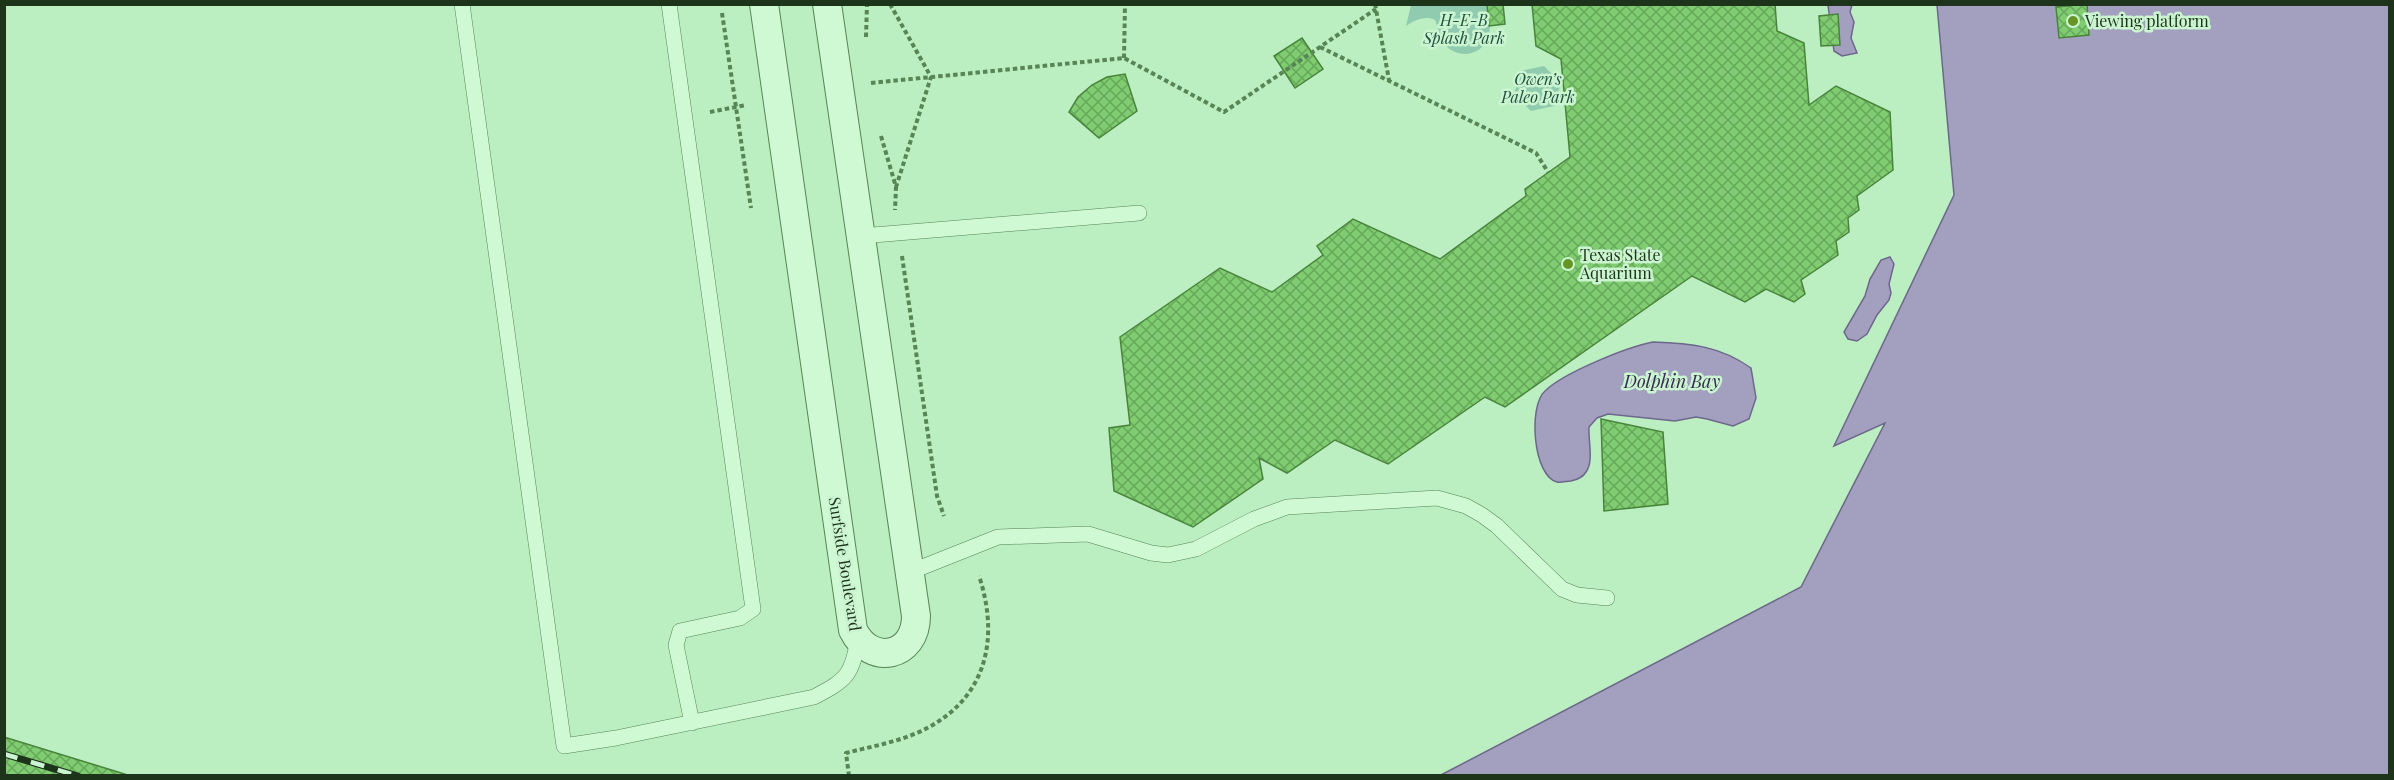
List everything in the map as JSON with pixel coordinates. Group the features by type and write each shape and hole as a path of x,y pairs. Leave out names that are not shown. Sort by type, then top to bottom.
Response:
{"street":[{"name":"Surfside Boulevard","path":"764,4 853,630 865,647 885,653 896,651 912,637 916,627 916,616 827,4"}],"lane":[{"path":"462,4 564,746 692,723 814,697 840,684 854,664 858,639"},
{"path":"669,4 753,609 740,618 681,632 676,645 692,723"},
{"path":"861,236 1139,213"},
{"path":"910,572 998,537 1088,534 1151,554 1168,555 1196,549 1254,519 1287,507 1437,498 1466,506 1482,515 1497,526 1562,589 1577,595 1607,598"}],"path":[{"path":"890,4 931,77 896,187"},
{"path":"1124,58 1125,4"},
{"path":"888,81 1124,58 1224,112 1376,7 1389,81"},
{"path":"722,13 751,208"},
{"path":"1319,47 1536,153 1548,172"},
{"path":"686,117 756,103"},
{"path":"849,776 846,753 904,737 931,726 960,703 971,688 981,670 990,632 988,610 979,576"}],"green space":[{"name":"H-E-B Splash Park","path":"1411,5 1487,5 1490,26 1488,37 1476,52 1457,53 1446,46 1440,37 1435,20 1420,19 1406,26"},
{"name":"Owen’s Paleo Park","path":"1544,66 1561,83 1554,106 1531,111 1514,94 1521,71"}],"water":[{"path":"1828,5 1852,5 1850,12 1854,22 1851,38 1857,53 1842,56 1834,51"},
{"path":"1937,5 2389,5 2389,775 1439,776 1801,587 1885,423 1834,446 1954,195"},
{"path":"1890,257 1894,264 1889,284 1891,293 1889,300 1877,315 1867,334 1857,341 1848,339 1844,332 1865,296 1870,279 1881,260"},
{"name":"Dolphin Bay","path":"1653,342 1680,343 1716,350 1751,368 1756,398 1749,419 1733,426 1696,417 1675,421 1608,414 1597,418 1589,427 1590,462 1585,474 1575,480 1562,482 1549,477 1538,455 1535,425 1536,411 1545,391 1566,376 1596,362"}],"building":[{"path":"1487,4 1503,4 1505,24 1489,26"},
{"name":"Texas State Aquarium","path":"1532,4 1775,4 1777,31 1804,43 1809,105 1836,86 1890,112 1893,170 1857,196 1859,210 1848,218 1849,232 1836,241 1838,255 1801,280 1805,294 1794,302 1766,289 1745,302 1692,276 1505,407 1485,397 1388,464 1335,440 1287,473 1259,458 1263,479 1193,527 1114,491 1109,428 1130,425 1120,337 1220,268 1272,292 1323,255 1317,246 1353,219 1440,259 1526,196 1525,189 1570,157 1561,59 1536,46"},
{"name":"Viewing platform","path":"2087,4 2089,35 2059,38 2056,7"},
{"path":"1838,14 1840,45 1821,46 1819,16"},
{"path":"1302,38 1323,69 1295,88 1274,56"},
{"path":"1125,74 1137,111 1099,138 1069,112 1078,97 1092,85 1107,77"},
{"path":"1601,419 1663,432 1668,504 1604,511"},
{"path":"4,737 131,776 4,776"}],"railway":[{"path":"4,754 78,776"}],"place":[{"name":"Viewing platform","path":"2073,21"},
{"name":"Texas State Aquarium","path":"1568,264"}]}
